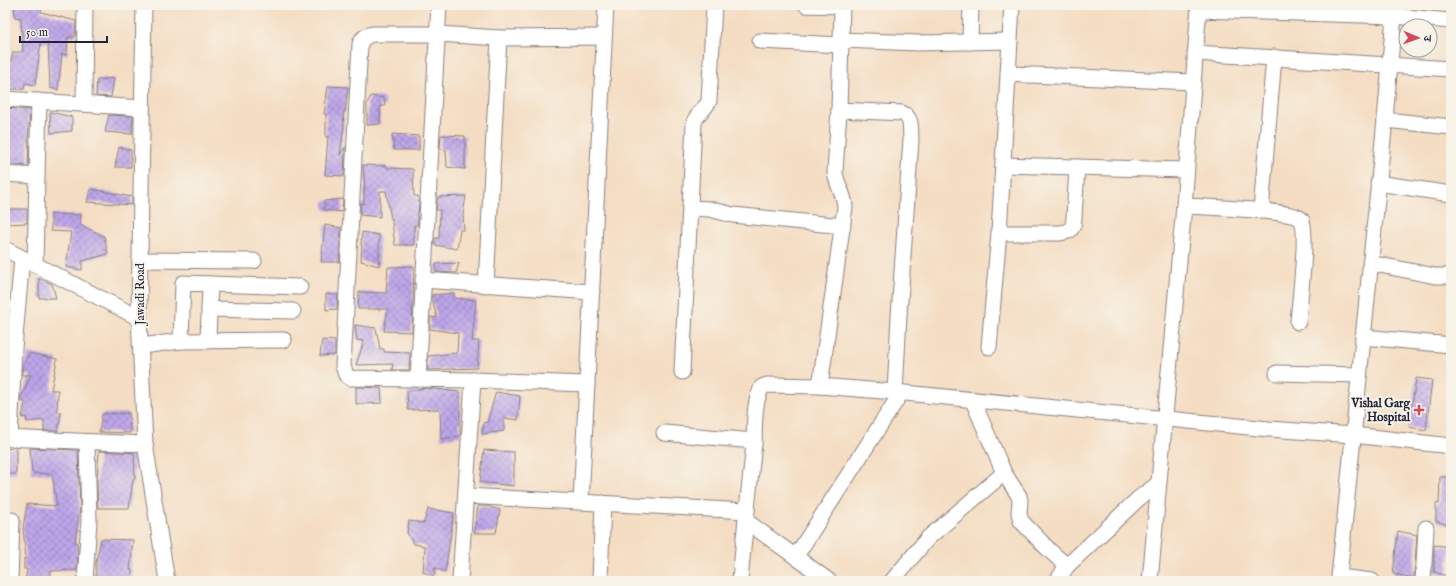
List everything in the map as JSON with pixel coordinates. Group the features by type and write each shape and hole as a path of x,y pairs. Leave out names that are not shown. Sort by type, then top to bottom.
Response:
{"street":[{"path":"84,104 85,5"},
{"name":"Jawadi Road","path":"144,5 139,318 145,444 167,581"},
{"path":"418,379 438,34 438,5"},
{"path":"581,502 606,5"},
{"path":"682,372 694,123 698,114 708,105 710,97 714,5"},
{"path":"806,5 842,6 839,110 835,172 836,180 845,204 820,386"},
{"path":"970,42 971,5"},
{"path":"989,347 999,233 1012,5"},
{"path":"1150,581 1184,206 1185,170 1199,7 1394,11 1451,20"},
{"path":"1372,581 1338,579 1385,120 1394,11"},
{"path":"587,384 350,378 346,375 343,366 358,51 361,41 368,35 438,34 499,38 604,37"},
{"path":"486,285 499,38"},
{"path":"760,41 919,43 1010,41"},
{"path":"1195,53 1451,69"},
{"path":"1261,211 1274,58"},
{"path":"1008,74 1192,82"},
{"path":"5,99 142,108"},
{"path":"39,101 37,176 29,261 14,348 7,438 145,444"},
{"path":"796,556 898,393 899,316 911,139 909,119 907,115 902,113 839,110"},
{"path":"1385,120 1451,127"},
{"path":"1003,165 1185,170"},
{"path":"999,233 1069,232 1073,226 1074,218 1077,167"},
{"path":"5,174 37,176"},
{"path":"1378,183 1451,194"},
{"path":"1184,206 1261,211 1295,215 1301,219 1303,224 1304,241 1298,322"},
{"path":"691,208 709,209 733,215 842,226"},
{"path":"5,249 139,318"},
{"path":"140,260 254,261"},
{"path":"1370,264 1435,276 1451,276"},
{"path":"424,280 592,292"},
{"path":"181,342 183,283 300,287"},
{"path":"208,341 210,284"},
{"path":"209,309 293,311"},
{"path":"1363,337 1451,345"},
{"path":"141,346 181,342 284,340"},
{"path":"1277,373 1359,375"},
{"path":"460,581 474,380"},
{"path":"740,581 754,441 756,402 758,393 762,387 774,384 820,386 898,393 1269,429 1353,434 1451,446"},
{"path":"973,401 1004,473 1019,496 1019,513 1023,523 1067,566"},
{"path":"664,433 754,441"},
{"path":"85,581 89,520 87,442"},
{"path":"892,581 928,538 1004,473"},
{"path":"1057,581 1067,566 1138,499 1159,483"},
{"path":"466,496 603,503 746,516 770,539 796,556 829,581"},
{"path":"600,581 603,503"},
{"path":"10,581 12,520"},
{"path":"1423,581 1426,528"}],"building":[{"path":"14,5 42,5 41,12 76,21 75,37 68,37 67,55 62,54 58,90 50,88 48,43 41,43 35,85 25,83 24,89 10,89 9,69 13,52 23,52 21,18 15,17"},
{"path":"114,78 111,97 96,96 97,80"},
{"path":"328,86 348,87 345,112 343,113 344,125 340,155 345,147 344,176 325,175 328,137 326,137 326,114 324,114"},
{"path":"371,96 384,98 385,106 380,106 380,124 367,125 367,103"},
{"path":"5,108 30,110 28,166 5,164"},
{"path":"50,112 72,117 72,131 51,133"},
{"path":"109,115 133,116 132,134 105,132"},
{"path":"392,134 419,136 419,150 394,150"},
{"path":"441,135 465,136 465,169 447,167 446,150 440,149"},
{"path":"119,147 131,150 131,167 115,167"},
{"path":"363,165 413,169 414,196 418,196 419,204 417,213 418,225 414,225 414,245 395,245 392,222 393,219 391,219 386,191 380,191 380,217 360,215 361,203 364,204 365,188"},
{"path":"91,189 132,197 132,205 87,202"},
{"path":"466,196 463,215 464,230 460,230 457,249 435,245 435,238 439,238 440,210 436,210 438,197"},
{"path":"343,199 342,212 324,210 324,201"},
{"path":"5,209 27,209 27,223 5,224"},
{"path":"51,214 81,215 80,225 104,236 108,254 82,261 82,270 66,267 71,232 51,231"},
{"path":"325,225 341,228 339,262 321,262"},
{"path":"362,232 379,235 379,266 361,261"},
{"path":"459,263 456,273 436,272 436,264"},
{"path":"414,266 412,332 384,331 388,309 358,309 359,292 386,293 388,267"},
{"path":"39,278 52,284 56,298 39,298"},
{"path":"454,293 454,298 476,300 472,341 479,341 477,368 428,370 428,356 457,353 458,333 430,329 430,317 437,318 432,295"},
{"path":"326,294 338,295 337,309 326,310"},
{"path":"355,325 376,328 380,349 384,349 384,352 410,353 409,370 392,370 393,364 356,365 364,341 357,340"},
{"path":"322,340 335,341 335,355 320,356"},
{"path":"29,353 57,359 51,390 58,390 57,412 61,412 58,431 44,431 44,420 27,422 26,417 22,418 25,402 21,401 21,397 31,375 22,375 22,370"},
{"path":"1416,378 1432,380 1426,430 1409,427"},
{"path":"356,387 381,388 382,403 356,404"},
{"path":"427,388 460,392 460,436 441,439 440,409 408,410 407,391"},
{"path":"496,392 520,396 518,420 504,418 504,431 482,434 484,422 487,423"},
{"path":"129,413 130,433 99,432 102,414"},
{"path":"5,448 16,449 16,474 5,474"},
{"path":"30,448 78,450 80,508 75,542 77,543 78,555 77,570 50,571 50,581 25,581 27,569 24,569 24,558 26,558 23,528 27,504 57,506 52,474 32,473"},
{"path":"484,450 514,452 514,486 480,482"},
{"path":"99,451 134,453 135,479 133,479 129,508 98,508 97,481"},
{"path":"1440,477 1451,477 1451,526 1436,521 1436,503 1439,504"},
{"path":"478,506 487,506 500,510 496,533 474,533"},
{"path":"428,509 454,513 445,572 435,568 434,576 423,572 425,546 414,544 407,533 409,521 424,523"},
{"path":"1398,531 1417,535 1414,578 1393,574"},
{"path":"101,539 133,540 130,570 132,570 131,581 96,581 96,562"},
{"path":"1434,545 1451,547 1447,576 1434,572"}],"place":[{"name":"Vishal Garg Hospital","path":"1419,410"}]}
